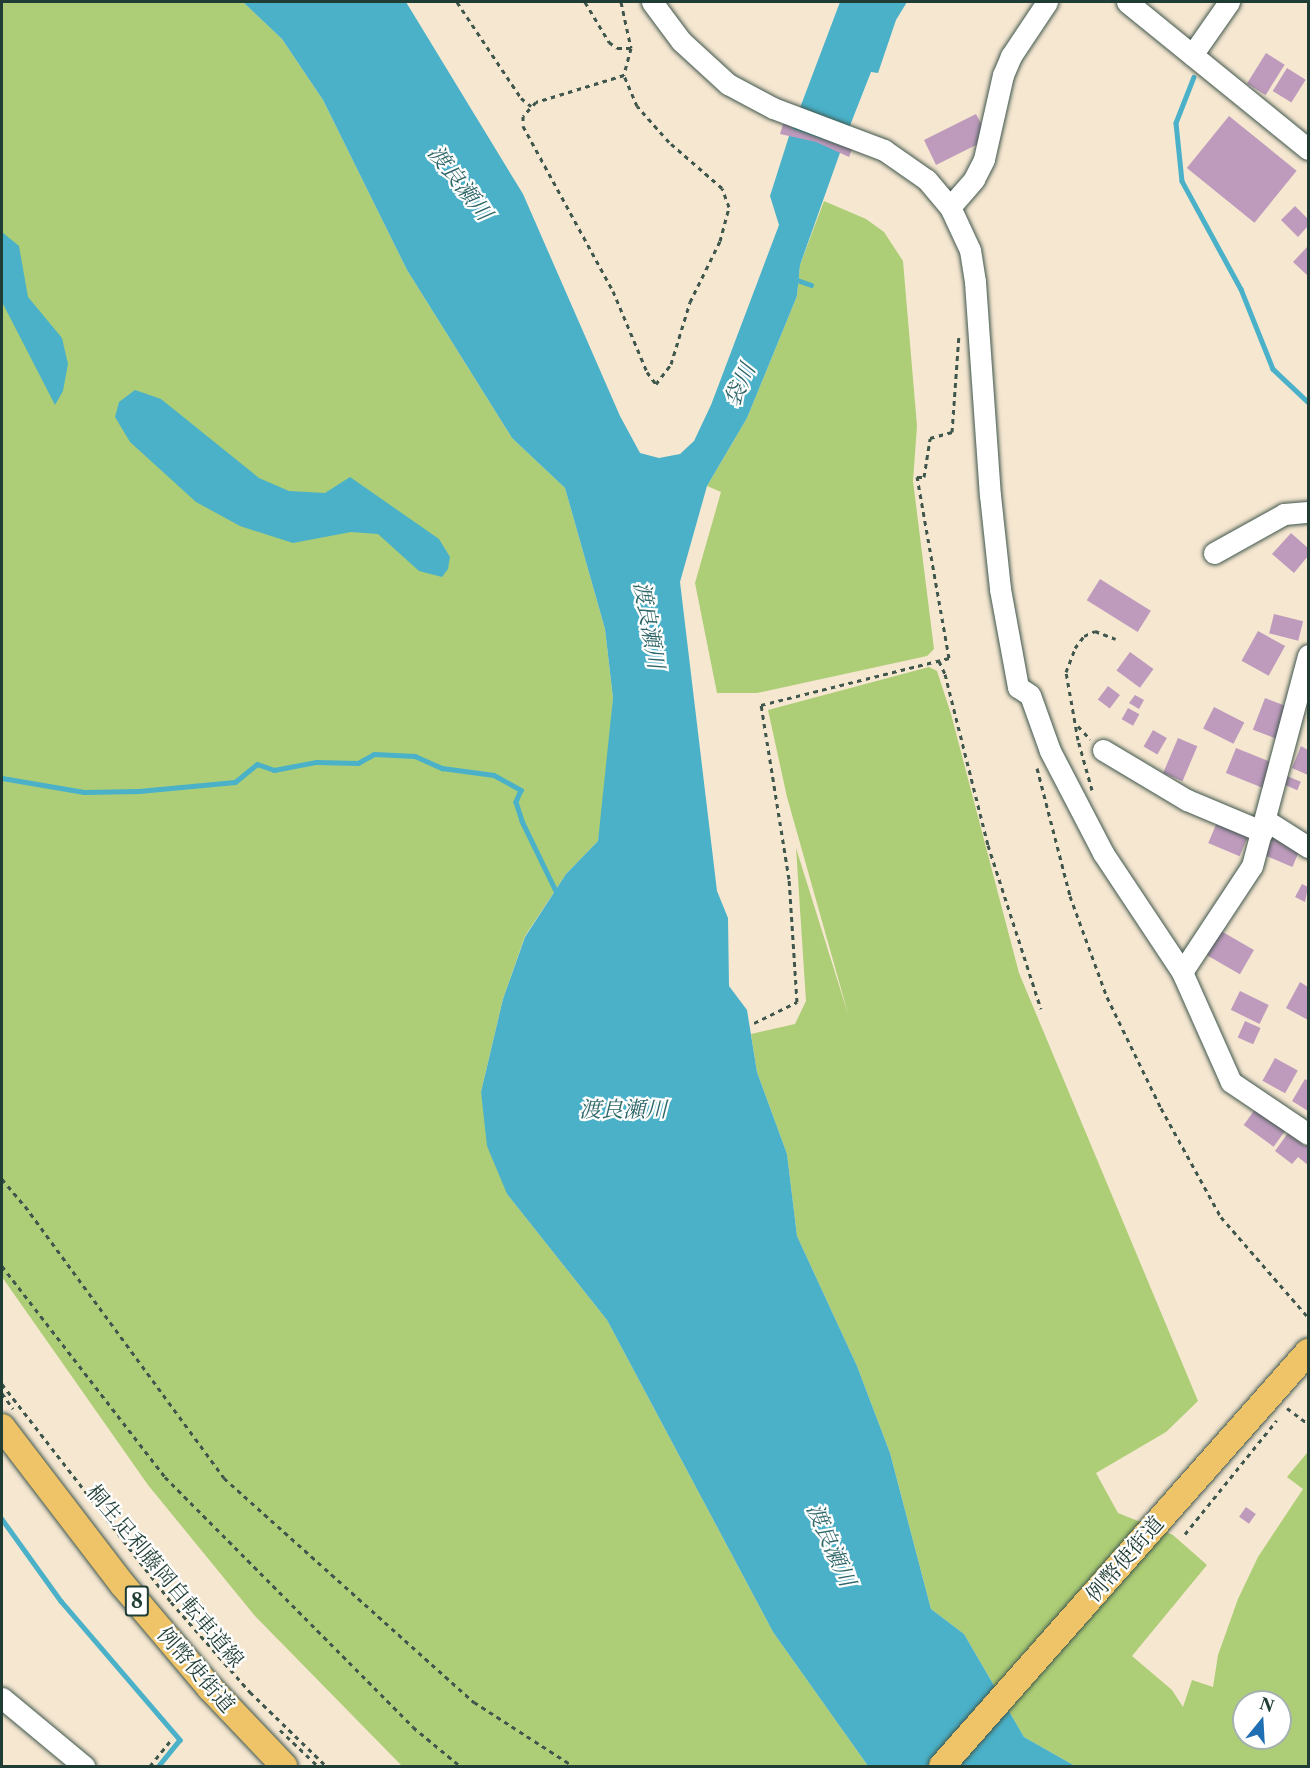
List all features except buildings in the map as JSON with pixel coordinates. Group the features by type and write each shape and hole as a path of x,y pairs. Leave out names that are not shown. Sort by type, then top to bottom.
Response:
{"main road":[{"name":"例幣使街道","path":"942,1767 1308,1352"},
{"name":"例幣使街道","path":"12,1424 130,1593 210,1688 284,1767"}],"street":[{"path":"652,2 681,41 713,73 746,95 793,116 850,135 905,162 927,180 950,207 970,250 975,282 990,495 1000,589 1018,687 1030,695 1054,760 1103,853 1182,972 1231,1082 1308,1134"},
{"path":"950,207 974,179 984,159 1003,75 1047,2"},
{"path":"1127,2 1308,149"},
{"path":"1192,55 1228,2"},
{"path":"1214,553 1284,514 1308,512"},
{"path":"1182,972 1252,866 1265,826 1308,655"},
{"path":"1103,750 1187,800 1265,826 1308,847"},
{"path":"2,1698 84,1767"}],"path":[{"path":"457,2 521,98 531,106"},
{"path":"585,2 609,42 617,48 631,48"},
{"path":"621,2 631,48 624,75 637,106 669,142 722,188 729,207 720,241 690,302 671,364 656,384 646,372 613,291 523,126 523,116 531,106 624,75"},
{"path":"753,1023 797,1002 789,879 761,705 949,658 917,477 924,477 930,438 952,432 959,330"},
{"path":"939,661 988,845 1041,1009"},
{"path":"1074,711 1077,725 1103,750"},
{"path":"1036,766 1070,896 1107,997 1161,1108 1221,1217 1308,1317"},
{"path":"2,1179 25,1206 224,1478 474,1702 573,1767"},
{"path":"2,1266 165,1477 413,1727 460,1767"},
{"path":"2,1384 98,1513 184,1618 259,1700 326,1767"},
{"path":"2,1393 12,1424"},
{"path":"1185,1534 1288,1407 1308,1424"},
{"name":"桐生足利藤岡自転車道線","path":"151,1587 206,1652 318,1767"},
{"path":"150,1767 172,1739"}],"green space":[{"path":"2,2 243,2 282,39 323,100 407,270 512,438 565,488 605,629 613,698 607,781 598,841 566,874 525,936 503,999 481,1092 507,1194 607,1320 773,1632 868,1766 402,1766 255,1616 148,1485 2,1277"},
{"path":"824,201 866,219 884,232 903,261 917,426 913,481 934,649 927,656 757,693 717,693 695,583 721,492 707,486 747,418 797,296 800,265"},
{"path":"929,667 937,671 951,714 1019,973 1198,1401 1166,1432 1096,1473 1118,1513 1173,1535 1207,1565 1132,1656 1172,1690 1183,1707 1192,1680 1213,1687 1218,1655 1238,1599 1258,1557 1303,1489 1287,1477 1307,1453 1308,1766 1075,1766 1024,1737 964,1634 931,1609 890,1453 857,1366 797,1236 787,1154 757,1072 751,1034 795,1024 806,1001 796,848 849,1017 787,797 768,710"}],"water":[{"name":"渡良瀬川","path":"243,2 406,2 523,194 620,416 640,453 659,458 680,454 694,441 711,405 779,225 770,196 790,133 841,150 800,265 797,296 747,418 707,486 680,582 717,891 728,918 729,986 747,1010 757,1072 787,1154 797,1236 857,1366 890,1453 931,1609 964,1634 1024,1737 1075,1766 868,1766 773,1632 607,1320 507,1194 487,1146 481,1092 503,999 525,937 566,874 598,841 613,698 605,629 565,488 512,438 407,270 323,100 282,39"},
{"path":"840,2 907,2 896,20 878,73 871,72 842,146 792,129"},
{"path":"2,232 19,246 28,297 62,338 68,364 63,391 55,405 2,302"},
{"path":"135,390 161,399 259,478 289,491 325,493 350,477 439,539 450,557 448,569 442,577 419,571 378,534 351,532 293,543 240,526 196,502 130,442 115,417 119,402"}],"waterway":[{"path":"1194,77 1176,123 1182,181 1241,289 1273,369 1308,402"},
{"path":"794,279 811,285"},
{"path":"2,778 84,792 139,791 235,782 257,764 274,770 316,762 358,763 374,754 415,756 442,768 494,775 521,790 516,802 522,821 557,893"},
{"path":"2,1519 61,1601 180,1740 159,1766"}],"water label":[{"name":"袋川","path":"740,385"}]}
